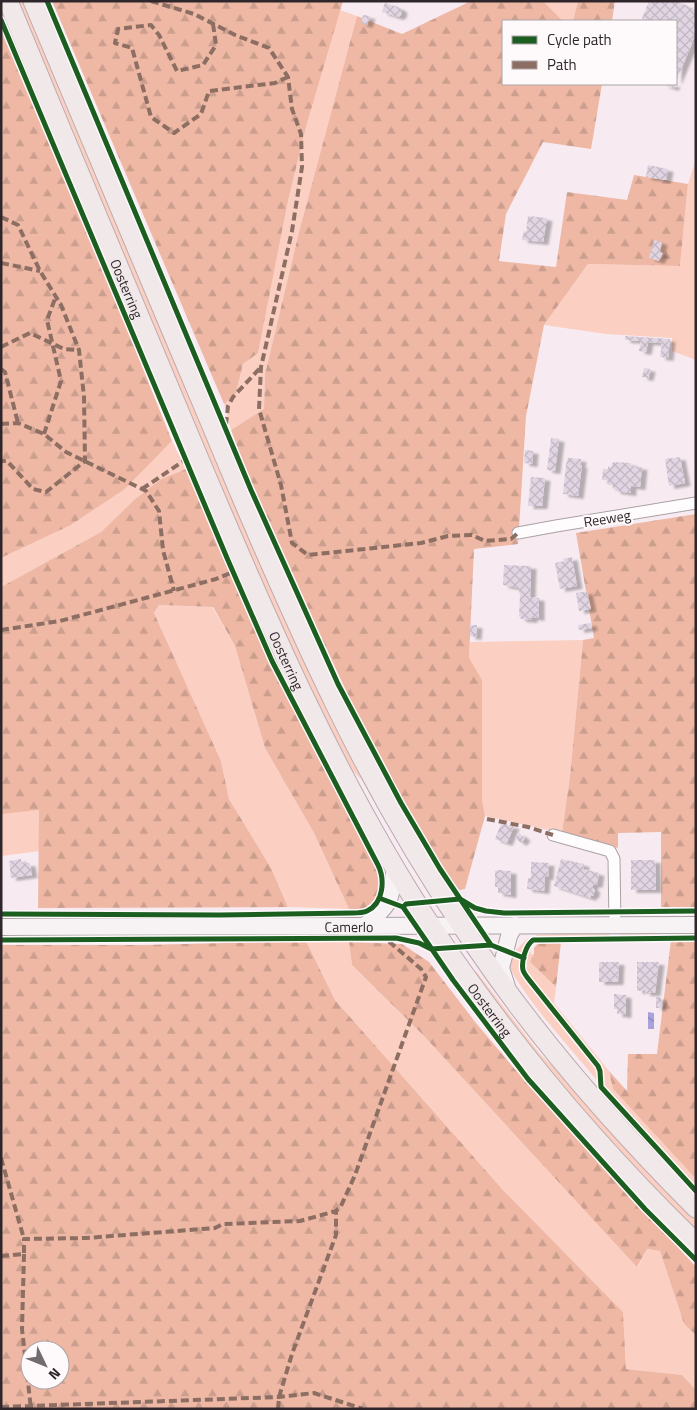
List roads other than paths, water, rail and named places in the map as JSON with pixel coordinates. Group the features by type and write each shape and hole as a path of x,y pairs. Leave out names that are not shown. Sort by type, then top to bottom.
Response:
{"main road":[{"name":"Oosterring","path":"8,1 251,582 315,718 353,792 432,926 492,1013 552,1087 645,1192 696,1243"},
{"name":"Oosterring","path":"33,1 258,535 336,706 369,771 417,855 462,926 529,1020 599,1104 665,1178 696,1208"},
{"path":"364,926 378,916 389,902 395,866"},
{"path":"508,991 502,968 509,936 515,925"},
{"name":"Camerlo","path":"1,927 696,925"}],"street":[{"name":"Reeweg","path":"518,534 696,503"},
{"path":"552,835 610,851 614,859 615,925"}],"water":[{"path":"648,1012 654,1013 654,1029 648,1029"}]}
